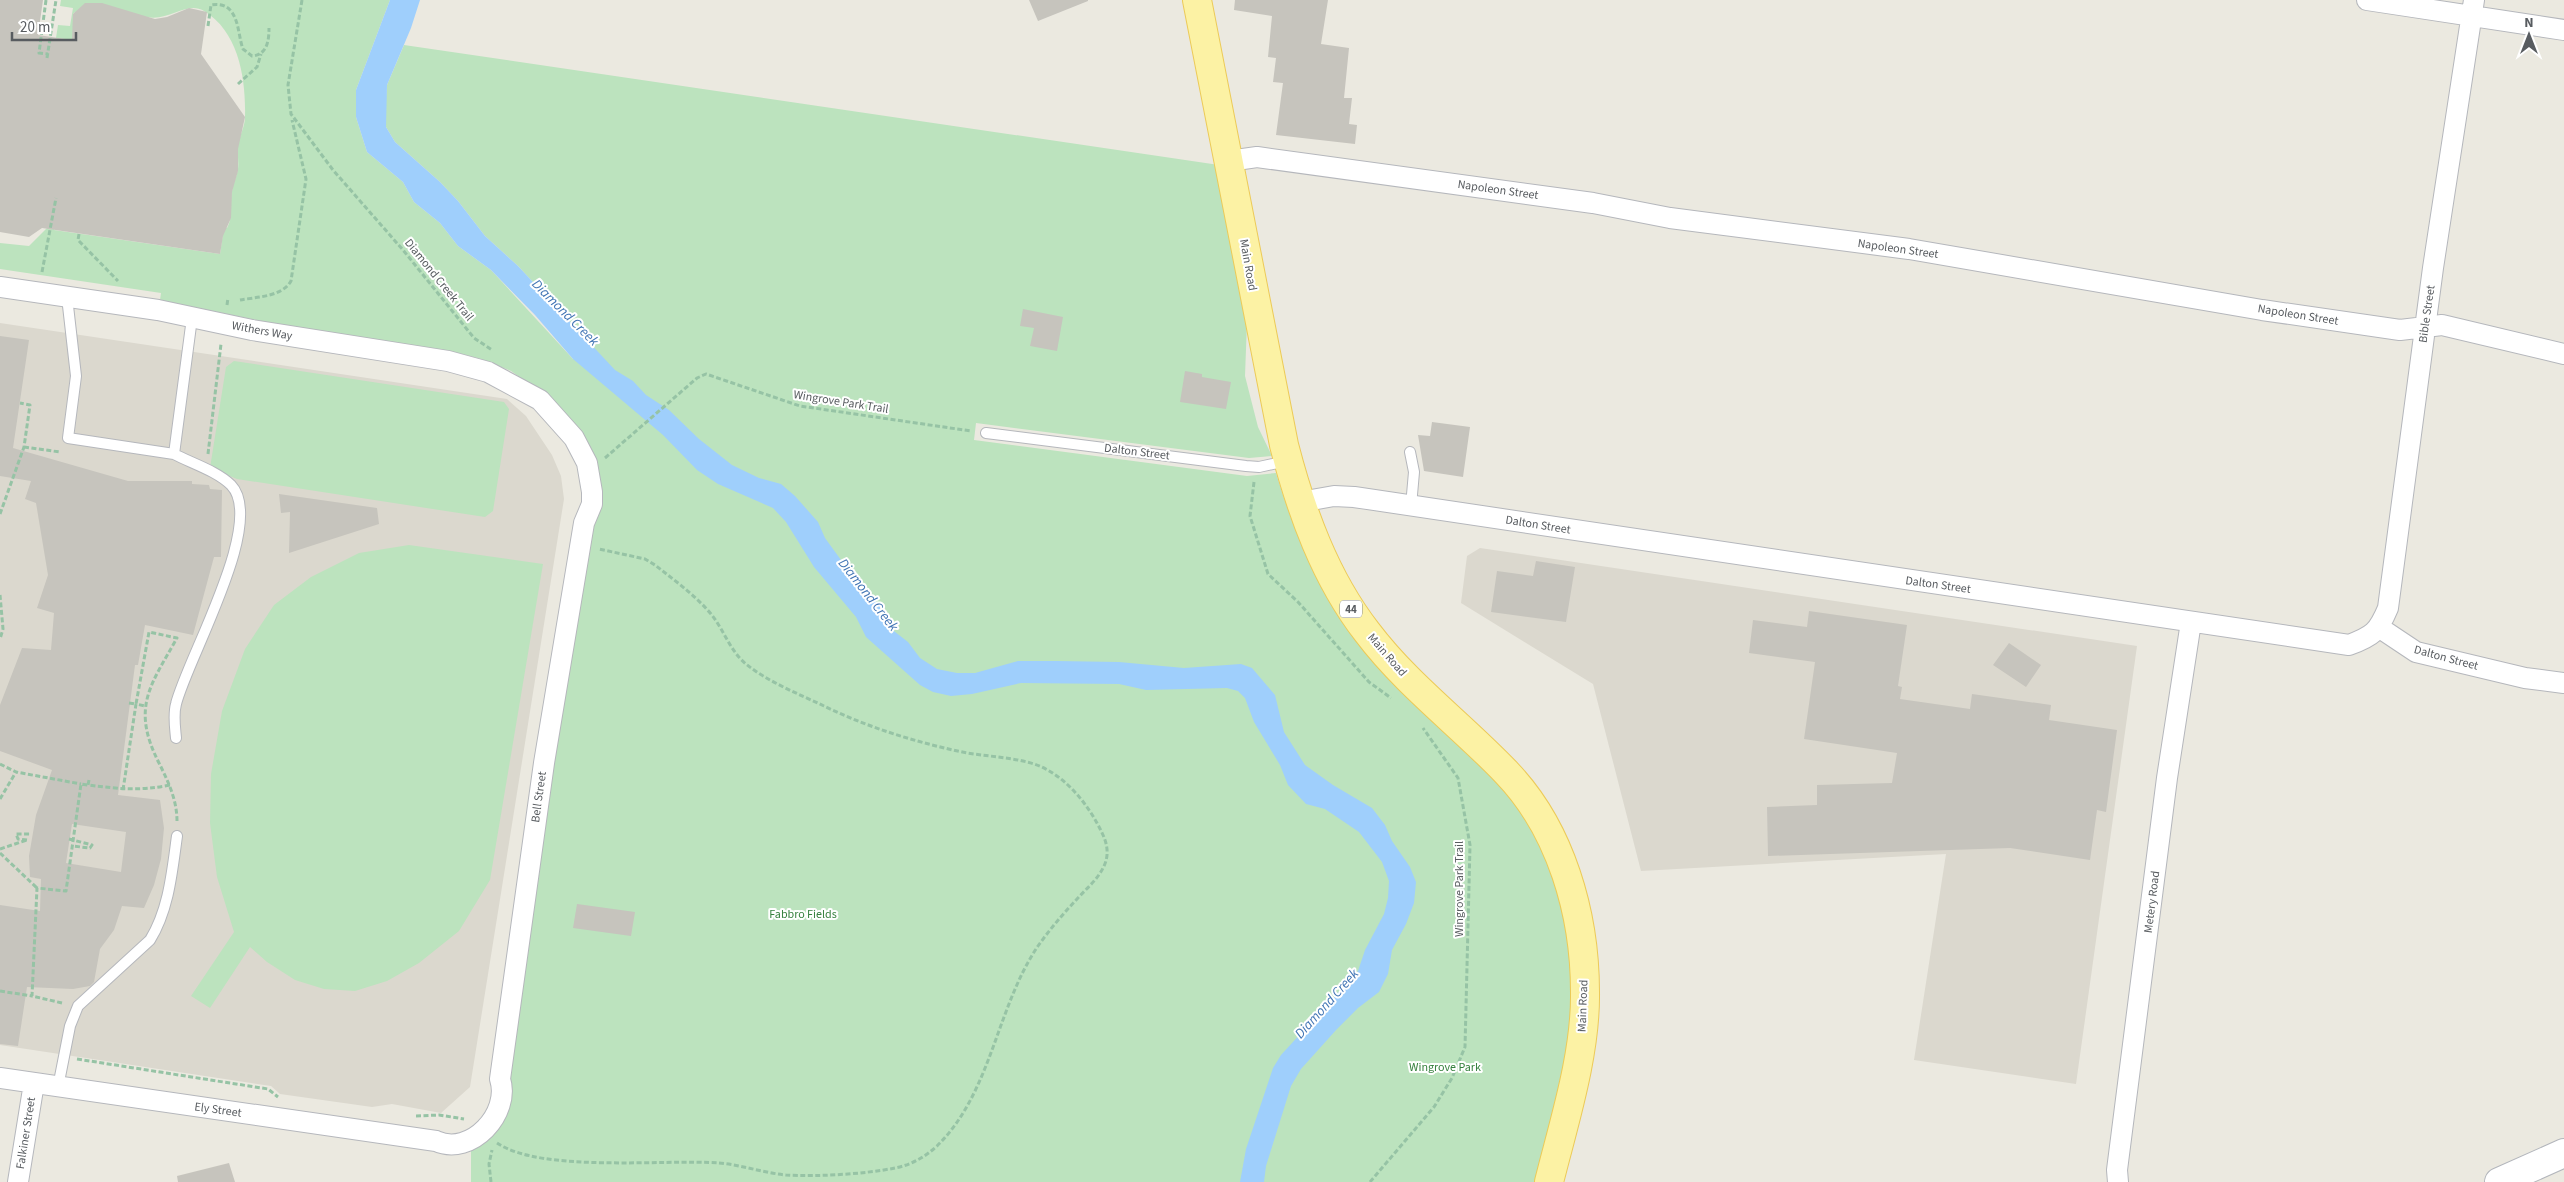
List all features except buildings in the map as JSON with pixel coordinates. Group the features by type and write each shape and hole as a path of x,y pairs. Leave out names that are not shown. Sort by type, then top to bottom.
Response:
{"main road":[{"name":"Main Road","path":"1197,0 1258,322 1288,461 1300,502 1330,573 1365,630 1401,672 1508,774 1529,800 1560,858 1577,916 1585,993 1584,1026 1549,1182"}],"street":[{"path":"2367,0 2473,8 2564,30"},
{"name":"Bible Street","path":"2380,628 2388,608 2426,326 2473,8"},
{"name":"Napoleon Street","path":"1228,160 1257,157 1573,200 1670,218 1908,249 2262,310 2370,326 2400,330 2442,325 2564,354"},
{"name":"Withers Way","path":"0,287 158,310 224,325 466,365 499,376 519,389 530,407 573,449"},
{"name":"Bell Street","path":"478,1132 500,1107 503,1092 500,1079 544,763 586,517 592,504 587,463 573,449"},
{"name":"Dalton Street","path":"1300,502 1334,496 1411,506 2349,645 2367,638 2380,628 2416,652 2525,678 2564,683"},
{"name":"Metery Road","path":"2118,1182 2117,1170 2167,778 2190,622"},
{"name":"Ely Street","path":"0,1078 436,1141 443,1144 456,1145 478,1132"},
{"name":"Falkiner Street","path":"18,1182 34,1083"},
{"path":"2499,1182 2564,1153"}],"lane":[{"path":"67,297 76,376 68,438 174,454 230,485 238,495 241,512 231,566 176,706 176,738"},
{"path":"174,454 192,318"},
{"name":"Dalton Street","path":"986,433 1259,467 1288,461"},
{"path":"1410,452 1414,472 1411,506"},
{"path":"58,1087 70,1026 78,1006 150,940 158,927 164,913 178,836"}],"path":[{"path":"46,0 39,53 48,56 56,0"},
{"path":"240,300 284,290 292,276 306,179 291,114 288,85 302,0"},
{"path":"208,26 211,5 226,2 234,8 236,13 243,49 252,56 261,54"},
{"path":"238,84 257,67 261,54 267,46 269,28"},
{"name":"Diamond Creek Trail","path":"291,114 333,170 403,250 474,338 496,352"},
{"path":"42,272 56,198"},
{"path":"79,234 78,240 118,281"},
{"path":"206,470 228,298"},
{"name":"Wingrove Park Trail","path":"607,456 697,378 706,374 717,376 800,406 986,433"},
{"path":"0,514 24,447 30,405 20,403"},
{"path":"1259,467 1255,474 1250,516 1268,574 1298,602 1369,682 1398,703"},
{"path":"412,1116 439,1116 465,1119 478,1132 514,1152 562,1161 722,1163 785,1175 898,1168 918,1160 935,1147 963,1114 1020,980 1035,950 1055,924 1096,879 1104,867 1108,856 1103,834 1079,797 1064,781 1032,763 972,755 906,738 827,707 747,665 730,645 712,616 655,565 645,559 597,549 599,540"},
{"path":"0,595 3,629 0,639"},
{"path":"123,790 149,632 177,638"},
{"path":"129,703 145,706"},
{"name":"Wingrove Park Trail","path":"1370,1182 1434,1107 1452,1078 1465,1047 1470,845 1458,778 1418,722"},
{"path":"0,764 16,772 123,790 144,790 170,785"},
{"path":"0,799 16,772"},
{"path":"88,785 89,780"},
{"path":"31,834 16,834 18,839 27,840 0,851 37,888 66,891 72,846 71,840 81,784"},
{"path":"71,840 90,843 92,847 72,846"},
{"path":"32,996 37,888"},
{"path":"0,991 78,1006"},
{"path":"70,1058 268,1089 278,1097 288,1098"},
{"path":"478,1132 490,1158 491,1182"}],"shaded area":[{"path":"0,323 507,399 526,416 552,455 561,476 564,499 470,1087 441,1113 392,1104 372,1107 280,1094 271,1086 0,1045"},
{"path":"1480,548 2137,646 2076,1084 1914,1060 1946,854 1641,871 1593,684 1461,603 1467,556"}],"green space":[{"path":"61,0 390,0 356,90 356,117 367,152 403,182 414,202 440,223 458,246 491,270 573,359 573,325 518,266 485,236 458,201 440,182 395,142 386,127 387,85 404,45 1219,165 1247,322 1245,376 1258,427 1272,456 1249,458 976,423 974,440 1247,476 1276,473 1293,523 1312,568 1323,590 1350,632 1367,654 1512,795 1544,851 1564,909 1572,961 1573,1002 1568,1045 1536,1182 471,1182 471,1145 490,1129 598,497 542,393 511,371 481,359 462,354 300,329 160,300 161,293 0,269 0,243 29,246 47,228 59,198 54,230 220,254 224,227 227,228 230,219 231,196 238,169 238,146 245,121 245,102 242,72 233,44 225,31 216,20 197,8 190,8 152,18 115,9 96,7 79,10 73,14 75,40 56,38 58,25 70,26 73,8 60,6"},
{"path":"234,361 504,402 509,409 493,511 485,517 237,479 210,468 226,367"},
{"path":"409,545 543,564 490,880 459,931 419,963 387,981 355,991 324,989 295,980 267,962 250,947 210,1008 191,996 234,932 217,877 210,823 211,774 222,711 245,649 274,605 311,577 359,553"}],"water":[{"name":"Diamond Creek","path":"390,0 420,0 411,28 387,85 386,127 395,142 440,182 458,201 485,236 518,266 615,370 633,381 646,395 669,410 699,439 732,465 759,478 781,484 795,496 818,522 825,538 841,560 884,612 890,628 908,642 920,658 937,669 957,673 975,673 1018,661 1119,662 1184,668 1241,664 1252,668 1275,695 1284,732 1305,765 1333,785 1372,808 1385,825 1392,841 1410,867 1416,882 1414,903 1406,924 1392,950 1388,974 1379,992 1358,1008 1337,1029 1301,1069 1291,1086 1266,1166 1264,1182 1240,1182 1246,1149 1273,1068 1281,1055 1358,971 1365,950 1384,914 1388,898 1389,881 1382,862 1359,832 1325,809 1306,804 1288,785 1280,765 1254,722 1245,698 1238,691 1227,688 1146,690 1119,684 1021,683 972,694 951,696 933,692 920,685 866,637 856,617 814,567 786,522 773,508 718,484 697,470 663,435 573,359 535,315 491,270 458,246 440,223 414,202 403,182 367,152 356,117 356,90"}],"park label":[{"name":"Fabbro Fields","path":"803,914"},
{"name":"Wingrove Park","path":"1445,1067"}]}
